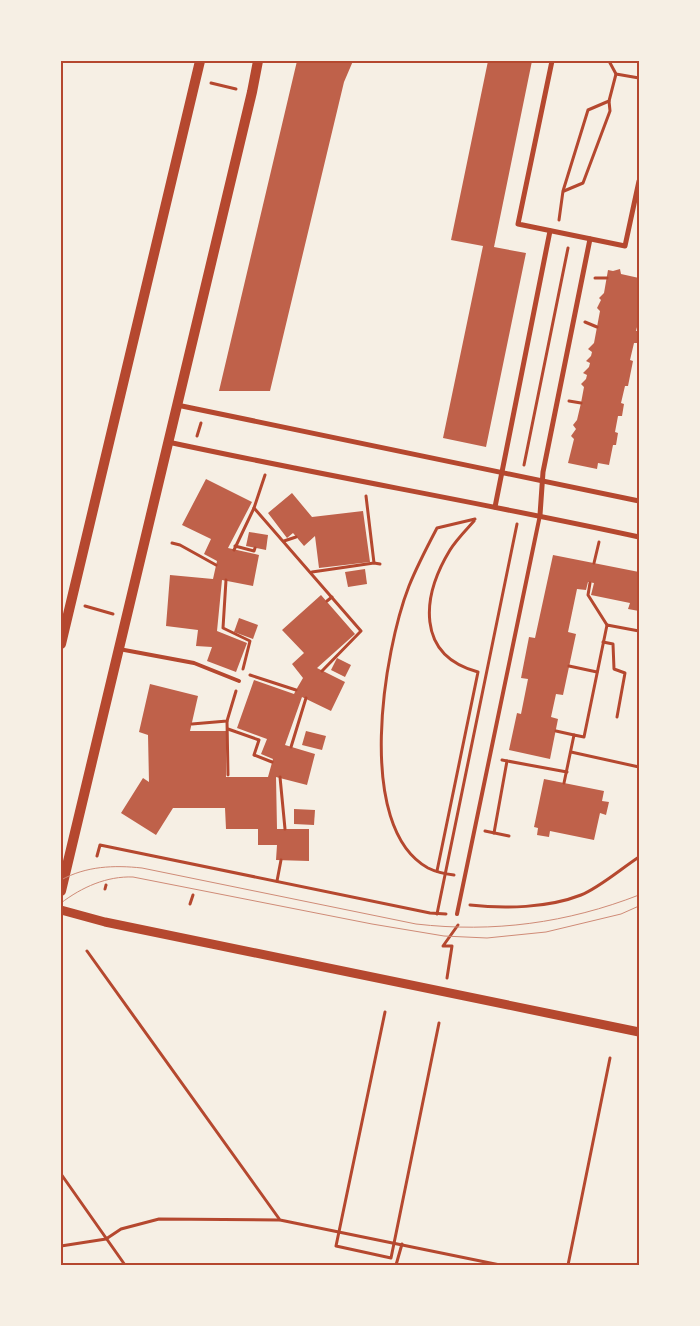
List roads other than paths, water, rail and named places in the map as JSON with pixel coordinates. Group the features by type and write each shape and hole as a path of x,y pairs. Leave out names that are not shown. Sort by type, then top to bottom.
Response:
{"main road":[{"path":"61,644 200,61"},
{"path":"61,891 258,61"}],"street":[{"path":"552,61 518,224 625,246 639,181"},
{"path":"495,507 550,231"},
{"path":"540,515 542,479 590,239"},
{"path":"176,405 542,479 639,501"},
{"path":"168,442 540,515 639,537"},
{"path":"61,910 122,925 639,1032"}],"lane":[{"path":"454,914 540,515"},
{"path":"119,649 194,663 239,681"}],"tram line":[{"path":"61,880 90,869 142,868 416,924 474,927 502,926 557,919 585,913 639,895"},
{"path":"61,903 86,887 114,878 133,877 372,924 444,936 487,938 546,932 621,914 639,906"}]}
